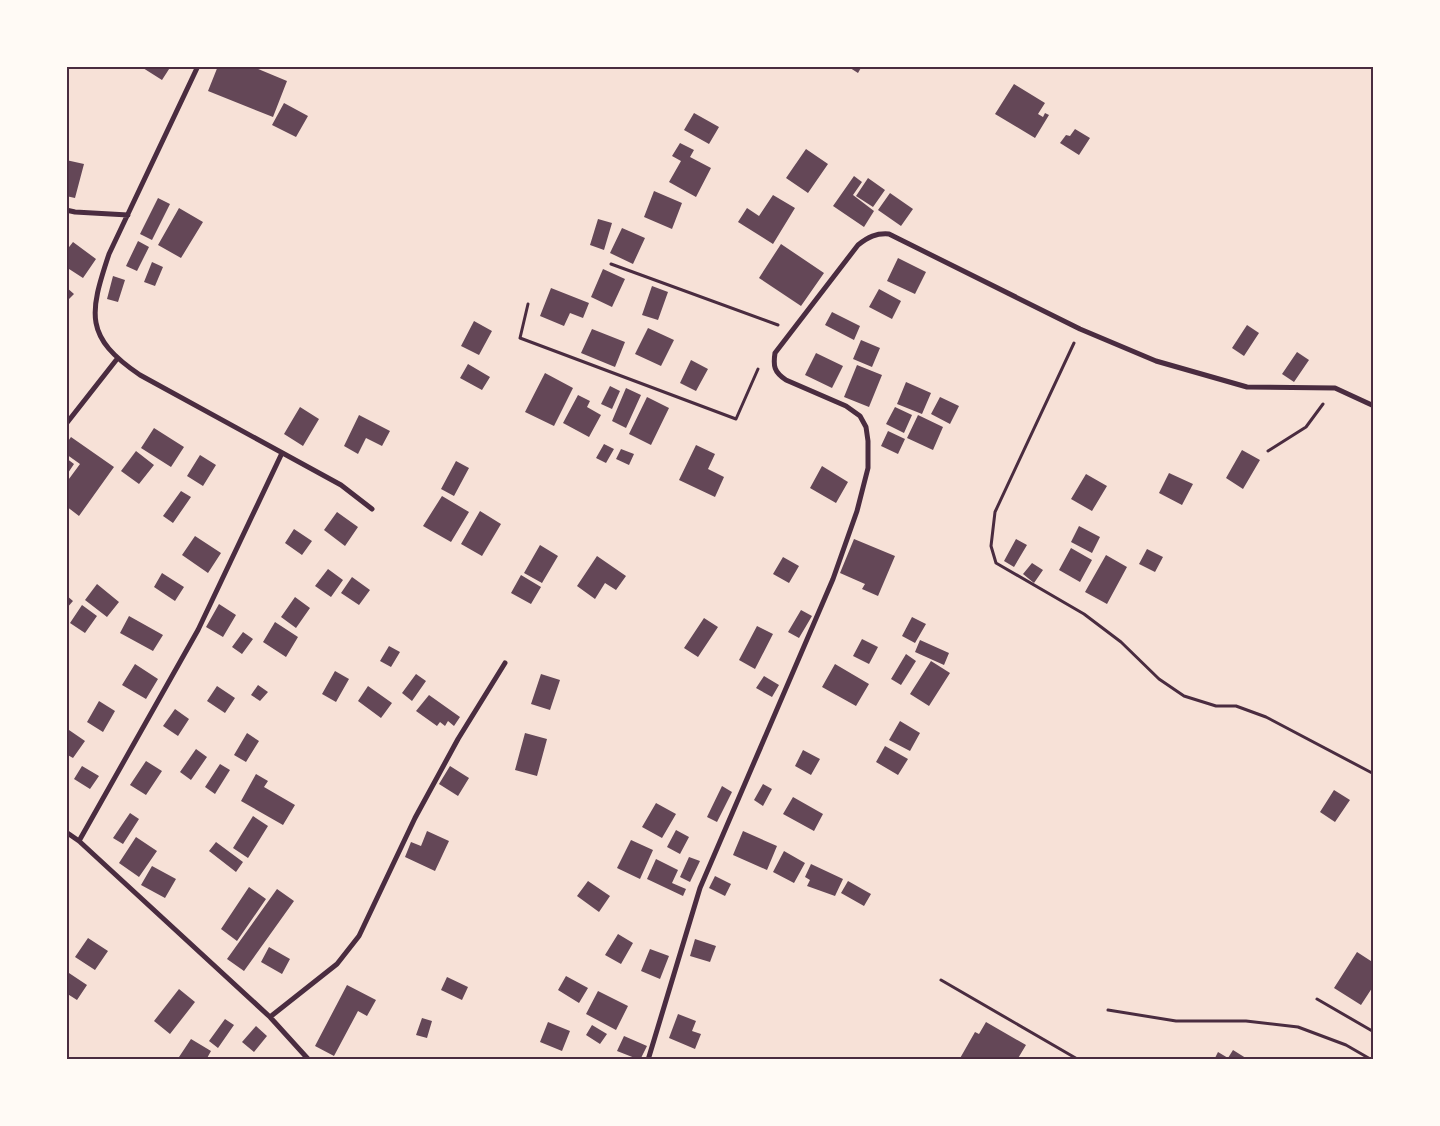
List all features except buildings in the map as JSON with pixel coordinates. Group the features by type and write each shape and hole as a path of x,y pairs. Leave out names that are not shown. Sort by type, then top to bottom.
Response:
{"street":[{"path":"198,66 109,254 99,284 96,304 97,330 102,343 116,359 140,375 341,486 372,509"},
{"path":"66,210 128,215"},
{"path":"648,1060 700,888 833,579 868,468 866,427 860,416 846,406 786,380 778,375 773,366 775,353 858,245 868,237 878,234 889,234 1080,329 1156,361 1247,387 1335,388 1374,406"},
{"path":"66,424 116,359"},
{"path":"79,840 198,630 282,453"},
{"path":"270,1017 337,964 359,936 415,818 458,739 505,664"},
{"path":"66,832 79,840 270,1017 309,1060"}],"path":[{"path":"611,264 792,330"},
{"path":"528,304 520,338 736,419 759,368"},
{"path":"774,333 778,325"},
{"path":"1080,329 995,512 991,546 996,563 1084,614 1121,642 1159,679 1184,696 1216,706 1236,706 1266,718 1374,774"},
{"path":"1268,451 1306,426 1335,388"},
{"path":"942,980 1078,1060"},
{"path":"1317,999 1374,1032"},
{"path":"1108,1010 1176,1021 1246,1020 1298,1027 1346,1045 1372,1060"}]}
